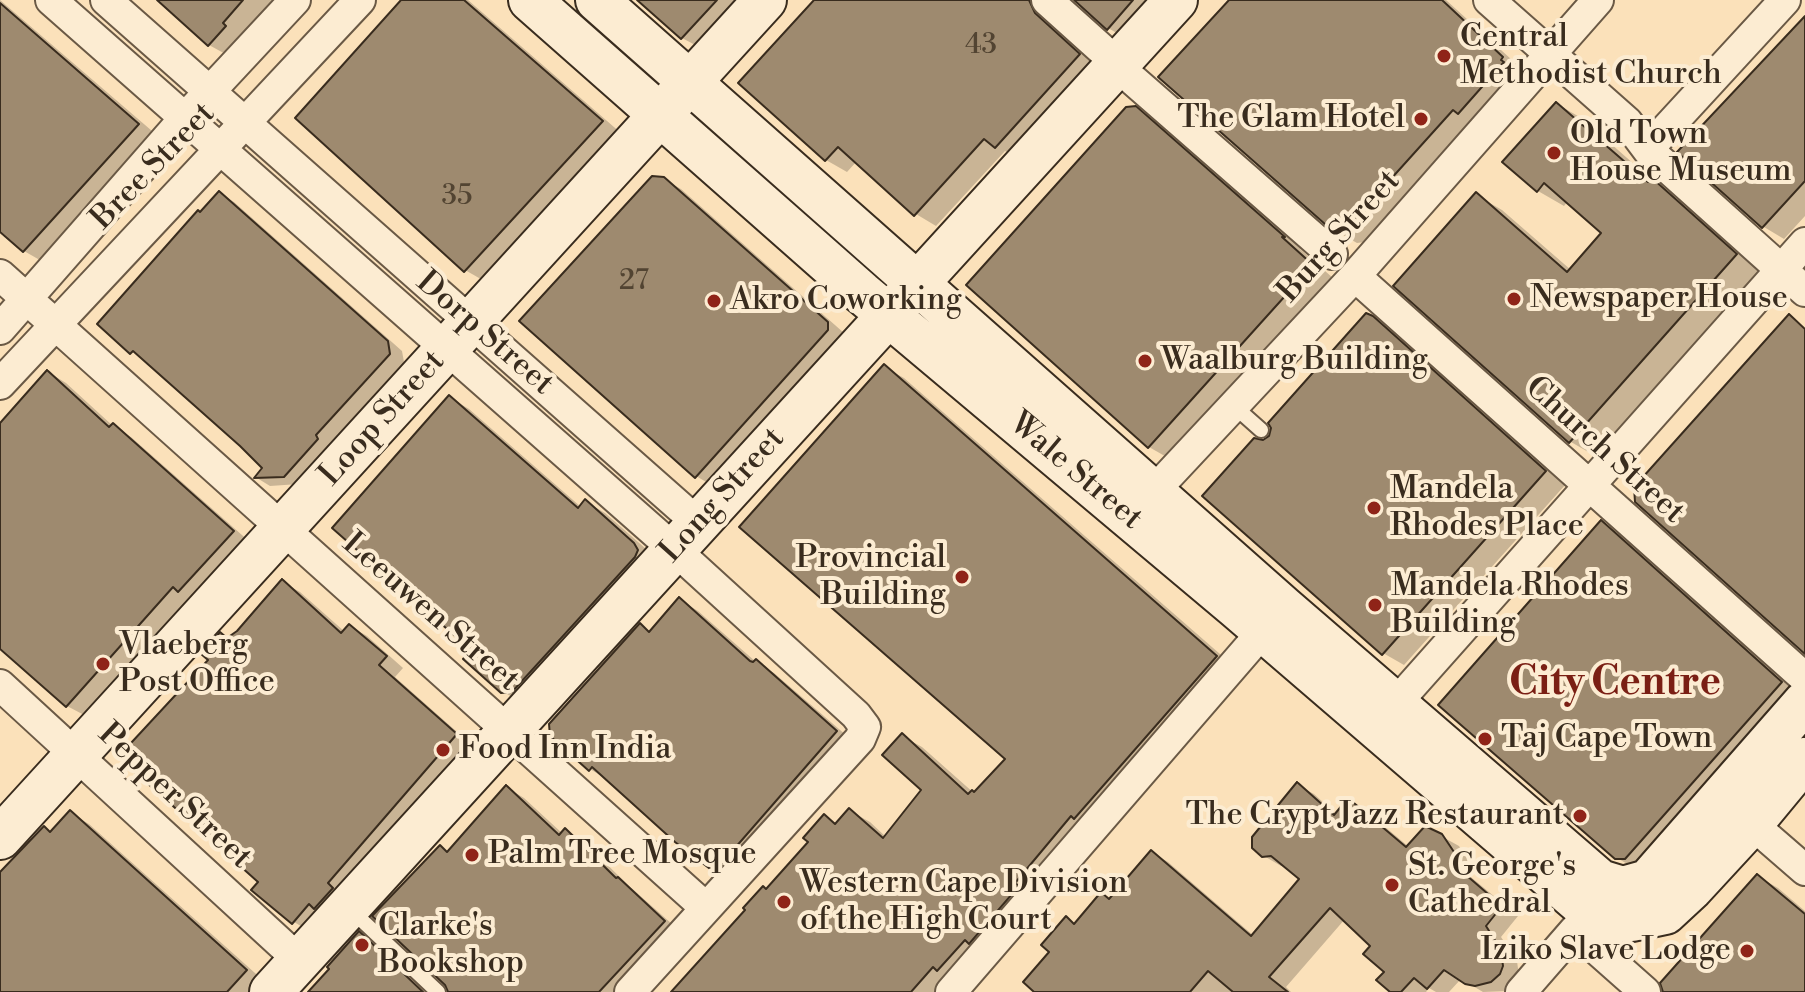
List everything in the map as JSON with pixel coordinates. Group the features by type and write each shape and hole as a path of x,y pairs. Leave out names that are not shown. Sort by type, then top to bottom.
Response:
{"main road":[{"name":"Wale Street","path":"530,0 888,315 1142,505 1274,619 1386,694 1582,868 1628,904 1648,881 1737,811"},
{"name":"Wale Street","path":"597,0 917,281 1142,505"},
{"name":"Loop Street","path":"0,838 765,0"},
{"name":"Long Street","path":"287,975 917,281 1125,71 1176,0"},
{"path":"1737,811 1805,702"},
{"path":"1737,811 1805,759"}],"street":[{"name":"Dorp Street","path":"51,0 221,150 459,336"},
{"name":"Dorp Street","path":"106,0 245,124 459,336 686,536 865,727 860,739 706,908"},
{"name":"Bree Street","path":"0,329 185,118 295,0"},
{"name":"Bree Street","path":"0,384 360,0"},
{"path":"1047,0 1332,254"},
{"path":"1489,0 1653,144 1805,291"},
{"name":"Burg Street","path":"1142,505 1355,276 1598,0"},
{"path":"1653,144 1785,0"},
{"path":"1405,693 1805,243"},
{"name":"Leeuwen Street","path":"0,275 706,908"},
{"name":"Church Street","path":"1355,276 1805,678"},
{"path":"951,992 1274,619"},
{"name":"Pepper Street","path":"0,685 70,761 287,975"},
{"name":"Pepper Street","path":"0,709 70,761"},
{"path":"1737,811 1805,870"},
{"path":"630,992 706,908"},
{"path":"1521,992 1575,930 1645,992"}],"lane":[{"path":"1234,406 1261,430"},
{"path":"349,908 438,992"}],"building":[{"path":"157,0 243,0 208,46"},
{"path":"401,0 464,0 603,121 464,272 295,118"},
{"path":"637,0 717,0 681,39"},
{"path":"814,0 1029,0 1035,13 1080,54 995,148 984,139 914,216 838,147 825,161 738,83"},
{"path":"1074,0 1133,0 1107,30"},
{"path":"1229,0 1442,0 1503,57 1501,60 1504,62 1458,114 1453,110 1344,231 1334,232 1158,77"},
{"path":"0,3 139,124 23,252 0,232"},
{"path":"1805,16 1805,181 1762,228 1677,152"},
{"name":"Newspaper House","path":"1556,102 1648,182 1652,178 1737,254 1569,443 1393,286 1476,192 1567,272 1601,233 1544,183 1537,192 1502,162"},
{"path":"1136,106 1313,265 1148,448 966,285 1126,107"},
{"path":"652,176 664,177 828,322 828,330 695,478 519,321"},
{"path":"219,191 388,341 390,354 316,435 318,439 284,477 254,478 262,468 240,446 133,351 130,354 97,324 198,210 200,212"},
{"path":"1366,313 1546,471 1382,655 1202,496 1254,438 1263,440 1269,436 1271,428 1268,423"},
{"path":"1789,314 1805,329 1805,654 1635,502 1634,487"},
{"name":"Provincial Building","path":"884,364 1217,656 1074,819 1071,816 1015,883 1019,886 969,944 965,940 937,971 933,967 911,992 671,992 763,886 766,889 808,842 803,838 824,814 835,824 849,808 883,838 921,790 882,755 902,733 968,794 972,790 974,792 1005,759 739,527"},
{"path":"47,370 109,427 113,423 234,531 178,592 173,587 66,707 0,649 0,423"},
{"path":"449,395 578,508 585,499 638,550 635,557 512,692 501,693 463,659 471,650 332,528"},
{"path":"1601,520 1782,682 1625,859 1615,859 1438,705"},
{"path":"282,579 341,633 349,624 387,656 379,665 457,734 328,883 333,888 314,909 309,904 292,924 251,890 258,882 118,757 208,660 201,654 220,632 227,638 237,631"},
{"path":"679,597 750,661 756,659 837,731 714,872 675,842 592,767 589,771 550,736 549,724 640,623 649,632"},
{"path":"1297,782 1334,815 1348,798 1406,847 1425,826 1442,834 1456,855 1451,862 1502,906 1486,926 1501,950 1503,966 1500,974 1491,982 1475,986 1465,984 1444,970 1427,989 1414,978 1401,992 1390,992 1376,980 1384,972 1363,954 1370,946 1330,908 1269,977 1288,992 1233,992 1208,971 1190,992 1034,992 1023,982 1049,952 1041,945 1066,916 1074,924 1101,892 1109,899 1151,850 1251,936 1299,879 1271,856 1262,857 1252,848 1252,837"},
{"path":"506,785 559,835 565,828 665,921 599,992 448,992 445,985 372,916 440,845 447,852"},
{"path":"70,810 247,970 227,992 0,992 0,872 44,826 50,832"},
{"name":"Iziko Slave Lodge","path":"1757,874 1805,914 1805,992 1663,992 1660,983"},
{"path":"359,931 423,992 308,992"}],"place":[{"name":"Central Methodist Church","path":"1444,56"},
{"name":"The Glam Hotel","path":"1421,119"},
{"name":"Old Town House Museum","path":"1554,153"},
{"name":"Newspaper House","path":"1514,299"},
{"name":"Akro Coworking","path":"714,301"},
{"name":"Waalburg Building","path":"1145,361"},
{"name":"Mandela Rhodes Place","path":"1374,508"},
{"name":"Provincial Building","path":"962,577"},
{"name":"Mandela Rhodes Building","path":"1375,605"},
{"name":"Vlaeberg Post Office","path":"103,664"},
{"name":"Taj Cape Town","path":"1485,739"},
{"name":"Food Inn India","path":"443,750"},
{"name":"The Crypt Jazz Restaurant","path":"1580,816"},
{"name":"Palm Tree Mosque","path":"472,855"},
{"name":"St. George's Cathedral","path":"1392,885"},
{"name":"Western Cape Division of the High Court","path":"784,902"},
{"name":"Clarke's Bookshop","path":"362,945"},
{"name":"Iziko Slave Lodge","path":"1747,951"}],"district":[{"name":"City Centre","path":"1615,684"}]}
